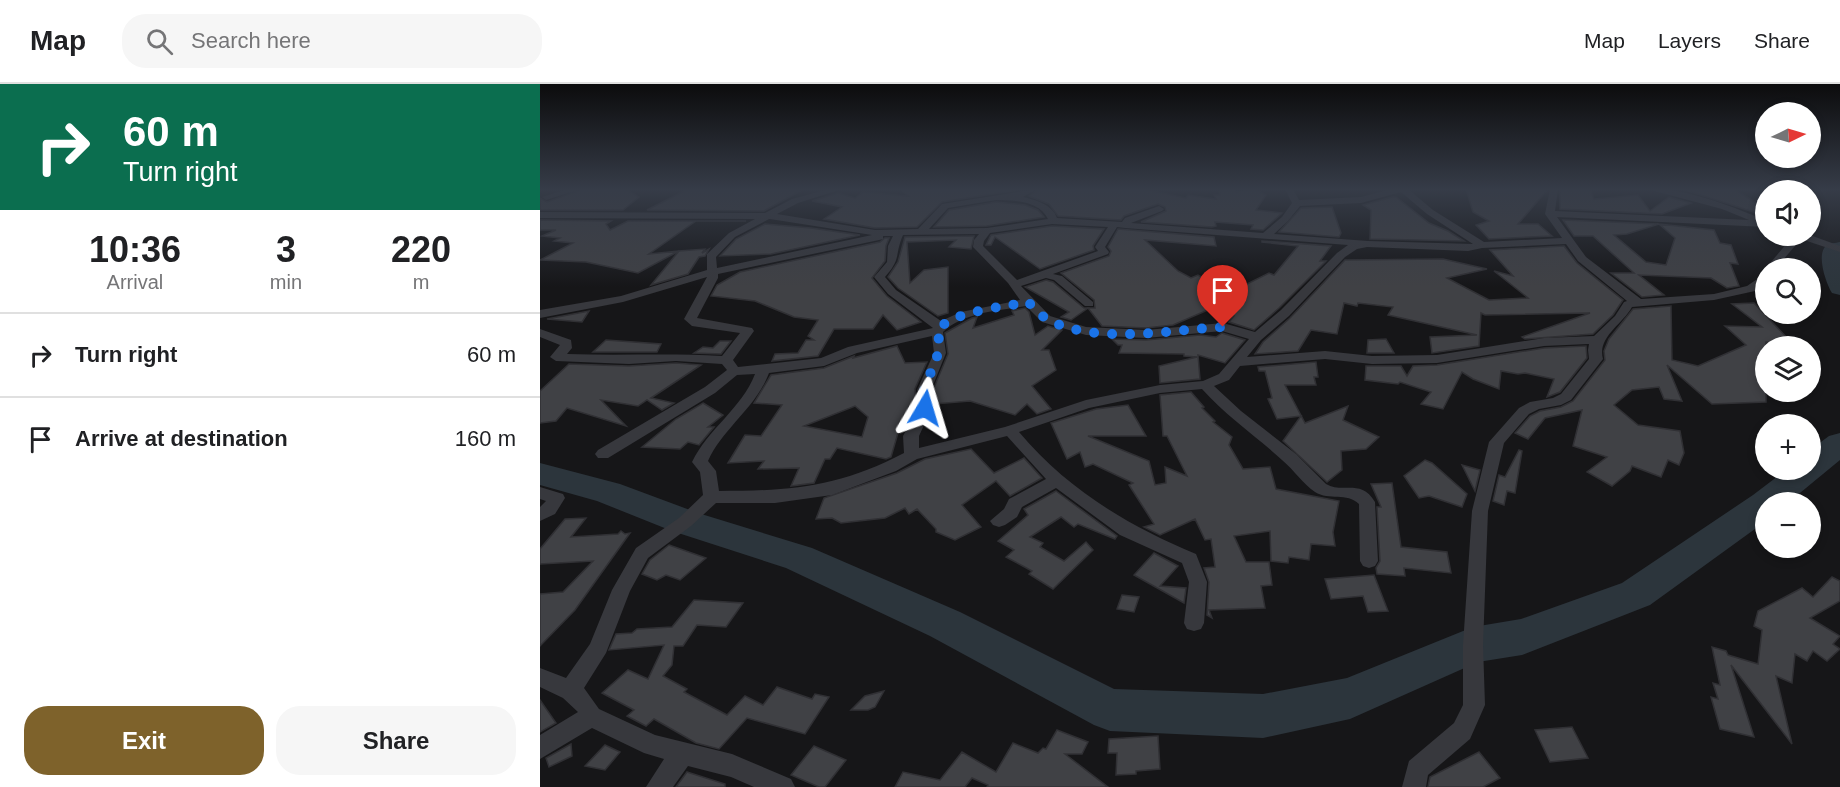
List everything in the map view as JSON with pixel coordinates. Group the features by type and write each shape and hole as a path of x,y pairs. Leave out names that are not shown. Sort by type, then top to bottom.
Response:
{"street":[{"path":"603,454 710,390 730,366 748,331 696,323 690,319 713,278 711,256 732,235 758,222"},
{"path":"803,222 849,230 899,233 987,231 1047,222"},
{"path":"921,232 930,222"},
{"path":"1066,222 1368,244 1468,248 1482,245 1570,241"},
{"path":"1014,285 1104,252 1100,247 1119,225 1125,222"},
{"path":"1265,236 1282,222"},
{"path":"1445,222 1482,245"},
{"path":"1556,222 1582,259 1603,274 1619,290 1638,302"},
{"path":"1719,222 1755,223"},
{"path":"987,231 979,240 978,247 1046,319 1086,331 1146,334 1223,327 1257,337"},
{"path":"540,314 623,299 712,272 899,233"},
{"path":"899,233 893,246 892,263 879,277 892,292 939,328 940,341 940,353 924,390 925,408 911,436 912,455"},
{"path":"1821,242 1840,249"},
{"path":"571,689 599,647 621,590 642,553 685,522 712,497 775,497 832,489 890,467 912,455 1010,430 1086,404 1160,389 1205,385 1224,377 1257,337 1285,313 1341,255 1354,246 1368,244"},
{"path":"1780,258 1791,246"},
{"path":"1045,275 1058,279 1089,304"},
{"path":"1414,787 1417,769 1462,731 1474,705 1473,645 1480,511 1497,442 1524,411 1535,405 1556,402 1566,397 1596,359 1594,350 1598,340 1620,318 1628,304 1714,297 1751,289 1755,286"},
{"path":"540,333 567,343 566,348 556,357 629,360 676,357 763,370 824,362 852,350 939,328 959,316 1028,302"},
{"path":"1238,362 1325,354 1372,360 1437,359 1544,342 1598,340"},
{"path":"712,497 708,471 700,462 705,450 728,424 759,382 763,370"},
{"path":"1205,385 1225,407 1260,433 1324,490 1357,492 1363,497 1367,502 1369,561"},
{"path":"1010,430 1028,454 1119,526 1190,559 1198,582 1194,624"},
{"path":"999,520 1011,513 1015,502 1058,480"},
{"path":"540,493 557,498 549,510 540,515"},
{"path":"540,677 571,689 587,707 591,716 652,745 732,766 783,787"},
{"path":"540,747 591,716"},
{"path":"657,787 683,753"}],"building":[{"path":"540,222 610,222 606,224 610,230 626,222 695,222 649,254 679,251 638,273 586,262 540,260 573,243 554,241 560,238 542,236 556,230 540,230"},
{"path":"840,222 922,222 917,227 875,228"},
{"path":"939,222 1014,222 987,226 934,227"},
{"path":"1141,222 1272,222 1263,230 1251,229 1253,225 1215,222 1216,226 1212,227"},
{"path":"1288,222 1337,222 1341,233 1339,237 1279,232"},
{"path":"1371,222 1427,222 1464,241 1370,239"},
{"path":"1486,222 1538,224 1552,236 1489,239 1476,225"},
{"path":"1564,222 1659,224 1714,230 1720,243 1731,245 1738,264 1730,263 1739,286 1727,288 1711,278 1639,275 1664,295 1642,297 1611,273 1634,273 1593,236 1574,236","holes":["1659,224 1675,238 1666,265 1646,262 1614,235 1627,234"]},
{"path":"765,224 860,235 771,254 720,256 736,239"},
{"path":"1052,226 1104,229 1093,246 1094,250 1040,269 995,237 991,245 986,245 991,235"},
{"path":"1118,229 1214,237 1216,246 1145,240 1178,271 1191,278 1198,275 1218,286 1241,287 1269,273 1274,275 1298,246 1262,241 1331,246 1320,261 1326,261 1254,330 1229,322 1234,316 1210,309 1173,325 1146,328 1102,326 1088,308 1095,308 1094,300 1061,273 1109,256 1111,251 1108,247"},
{"path":"974,236 971,249 949,247 956,240 907,242 910,283 924,270 948,267 948,313 938,316 898,288 888,277 898,262 905,237"},
{"path":"889,238 885,261 872,278 887,296 921,322 897,330 883,315 873,329 834,329 818,356 772,361 775,354 798,353 806,340 814,340 808,336 818,320 794,317 755,301 711,296 717,285 740,272 880,242"},
{"path":"1564,246 1577,263 1623,300 1613,315 1593,334 1525,339 1522,337 1590,313 1485,315 1481,313 1479,346 1432,353 1430,337 1477,335 1388,315 1393,307 1358,303 1357,306 1344,303 1337,334 1311,330 1298,351 1255,354 1263,342 1290,318 1345,260 1443,259 1487,269 1447,278 1489,300 1528,298 1494,271 1513,276 1490,250"},
{"path":"705,249 702,253 709,249 705,256 699,257 688,274 651,285 679,251"},
{"path":"1046,280 1053,282 1084,308 1088,308 1071,320 1061,317 1069,312 1025,287"},
{"path":"1754,303 1755,322 1732,304"},
{"path":"1671,306 1672,360 1698,366 1746,345 1725,326 1762,327 1758,324 1774,324 1785,336 1755,336 1755,402 1766,402 1712,404 1667,365 1682,401 1664,399 1659,387 1632,390 1614,405 1638,425 1680,431 1684,453 1679,465 1668,460 1661,477 1632,466 1630,471 1612,486 1587,472 1607,457 1573,446 1582,410 1545,418 1528,439 1515,433 1530,416 1573,401 1605,360 1604,351 1609,339 1633,309"},
{"path":"1025,308 1029,312 1035,335 1048,326 1062,330 1042,350 1049,350 1056,370 1032,386 1051,409 1037,414 1027,404 1015,415 970,401 934,404 933,390 948,354 945,333 972,318 977,317 973,328 1014,315 1012,311"},
{"path":"589,311 582,322 547,319"},
{"path":"1222,333 1245,340 1225,363 1198,355 1200,379 1160,383 1159,366 1197,357 1184,356 1184,354 1119,353 1122,345 1118,345 1112,339 1146,340 1200,335 1216,337"},
{"path":"1386,339 1394,353 1367,353 1368,340"},
{"path":"606,340 661,344 657,352 593,352"},
{"path":"720,341 731,341 721,354 694,353 703,347 713,348"},
{"path":"897,346 905,363 927,362 915,389 916,404 903,428 900,426 891,457 886,459 837,448 830,459 825,459 814,483 791,486 799,468 758,469 764,461 728,463 745,435 761,436 782,405 754,403 771,375 824,368 854,356 853,358","holes":["855,406 868,417 862,437 804,426"]},
{"path":"1586,346 1587,358 1560,392 1547,397 1554,379 1525,373 1501,371 1499,389 1462,372 1443,409 1421,404 1431,392 1400,382 1398,384 1365,380 1366,366 1401,366 1407,376 1413,366 1437,365 1544,348"},
{"path":"1316,362 1318,377 1314,377 1316,385 1285,385 1305,423 1348,406 1343,420 1379,437 1366,449 1341,451 1342,470 1327,482 1283,441 1301,416 1277,419 1268,399 1272,398 1265,371 1259,371 1258,367"},
{"path":"676,363 701,365 651,398 674,403 662,410 647,400 638,406 601,400 626,426 567,408 556,421 540,423 540,391 569,364 629,366"},
{"path":"1191,392 1215,421 1213,422 1232,437 1229,445 1243,469 1270,467 1276,489 1339,501 1333,532 1335,546 1311,544 1309,560 1289,557 1288,563 1271,561 1270,531 1234,536 1246,562 1269,562 1272,585 1261,586 1265,608 1209,610 1212,618 1207,615 1209,582 1204,568 1215,567 1211,539 1205,540 1195,519 1160,535 1144,527 1154,524 1129,485 1133,483 1093,464 1085,467 1080,452 1067,459 1051,423 1096,409 1128,405 1146,436 1088,436 1149,461 1155,485 1166,483 1165,467 1187,476 1167,436 1163,436 1160,395"},
{"path":"703,403 723,415 708,427 714,427 699,445 688,442 680,449 642,447 676,419"},
{"path":"971,449 994,473 1024,458 1042,478 1010,496 996,481 962,505 981,527 955,540 936,532 936,529 917,509 909,514 905,508 885,518 841,523 832,518 816,519 824,498 897,473 925,459"},
{"path":"1519,450 1522,451 1515,493 1507,491 1504,505 1493,501 1499,475 1505,477"},
{"path":"1425,460 1432,463 1467,494 1462,507 1429,496 1419,498 1404,476"},
{"path":"1462,465 1480,470 1475,491"},
{"path":"1392,483 1401,547 1447,552 1451,573 1404,568 1405,576 1377,574 1376,568 1380,561 1377,507 1381,507 1371,484"},
{"path":"1056,491 1117,536 1115,539 1078,524 1074,527 1061,517 1030,537 1043,543 1040,547 1064,561 1086,542 1093,550 1053,589 1029,574 1032,571 1006,557 1014,550 998,541 1028,515 1024,509"},
{"path":"586,518 571,537 618,534 621,531 625,534 630,533 575,610 540,646 540,594 563,592 593,561 540,564 540,549 565,519"},
{"path":"669,545 706,558 680,580 666,575 657,580 642,574 650,560"},
{"path":"1154,553 1178,566 1160,586 1186,588 1184,603 1134,575"},
{"path":"1374,575 1388,611 1368,612 1363,596 1331,599 1325,579"},
{"path":"1832,577 1840,581 1840,601 1810,618 1840,636 1833,644 1840,649 1827,661 1813,651 1807,661 1795,654 1792,683 1776,676 1792,744 1731,665 1754,737 1720,729 1711,697 1718,699 1713,683 1720,685 1712,647 1726,651 1728,655 1758,664 1762,630 1754,626 1758,611 1802,588 1813,597"},
{"path":"1122,595 1139,597 1134,612 1117,609"},
{"path":"694,600 743,603 726,627 697,625 683,646 674,646 672,665 663,676 687,689 684,692 727,715 745,696 763,705 777,687 812,699 815,694 829,697 805,734 747,718 719,749 696,743 654,719 646,726 627,716 634,710 602,693 628,670 648,679 664,645 609,650 616,634 632,633 637,629 672,627"},
{"path":"884,691 875,707 868,710 851,710 865,696"},
{"path":"540,700 556,723 540,732"},
{"path":"1572,727 1588,758 1550,762 1535,730"},
{"path":"1057,730 1088,742 1082,754 1065,754 1108,787 987,787 988,785 972,778 965,787 895,787 903,772 940,780 962,752 996,772 1013,743 1038,753 1043,748 1046,749"},
{"path":"1158,736 1160,769 1116,775 1117,753 1108,753 1109,739"},
{"path":"571,744 572,756 549,767 546,758"},
{"path":"605,745 620,752 605,770 585,766"},
{"path":"814,746 846,760 825,787 819,787 791,775"},
{"path":"1479,752 1500,778 1483,787 1428,787 1430,777"},
{"path":"687,772 725,784 725,787 676,787"}],"waterway":[{"path":"1840,248 1834,250 1834,272 1840,288"},
{"path":"1821,458 1840,443"},
{"path":"540,474 608,492 685,522 799,558 945,624 1110,710 1263,716 1350,698 1473,645 1522,637 1636,594 1755,511"},
{"path":"1779,492 1795,480"}],"route":[{"path":"925,408 924,390 940,353 937,331 940,326 959,316 1028,302 1046,319 1086,331 1146,334 1223,327"}]}
